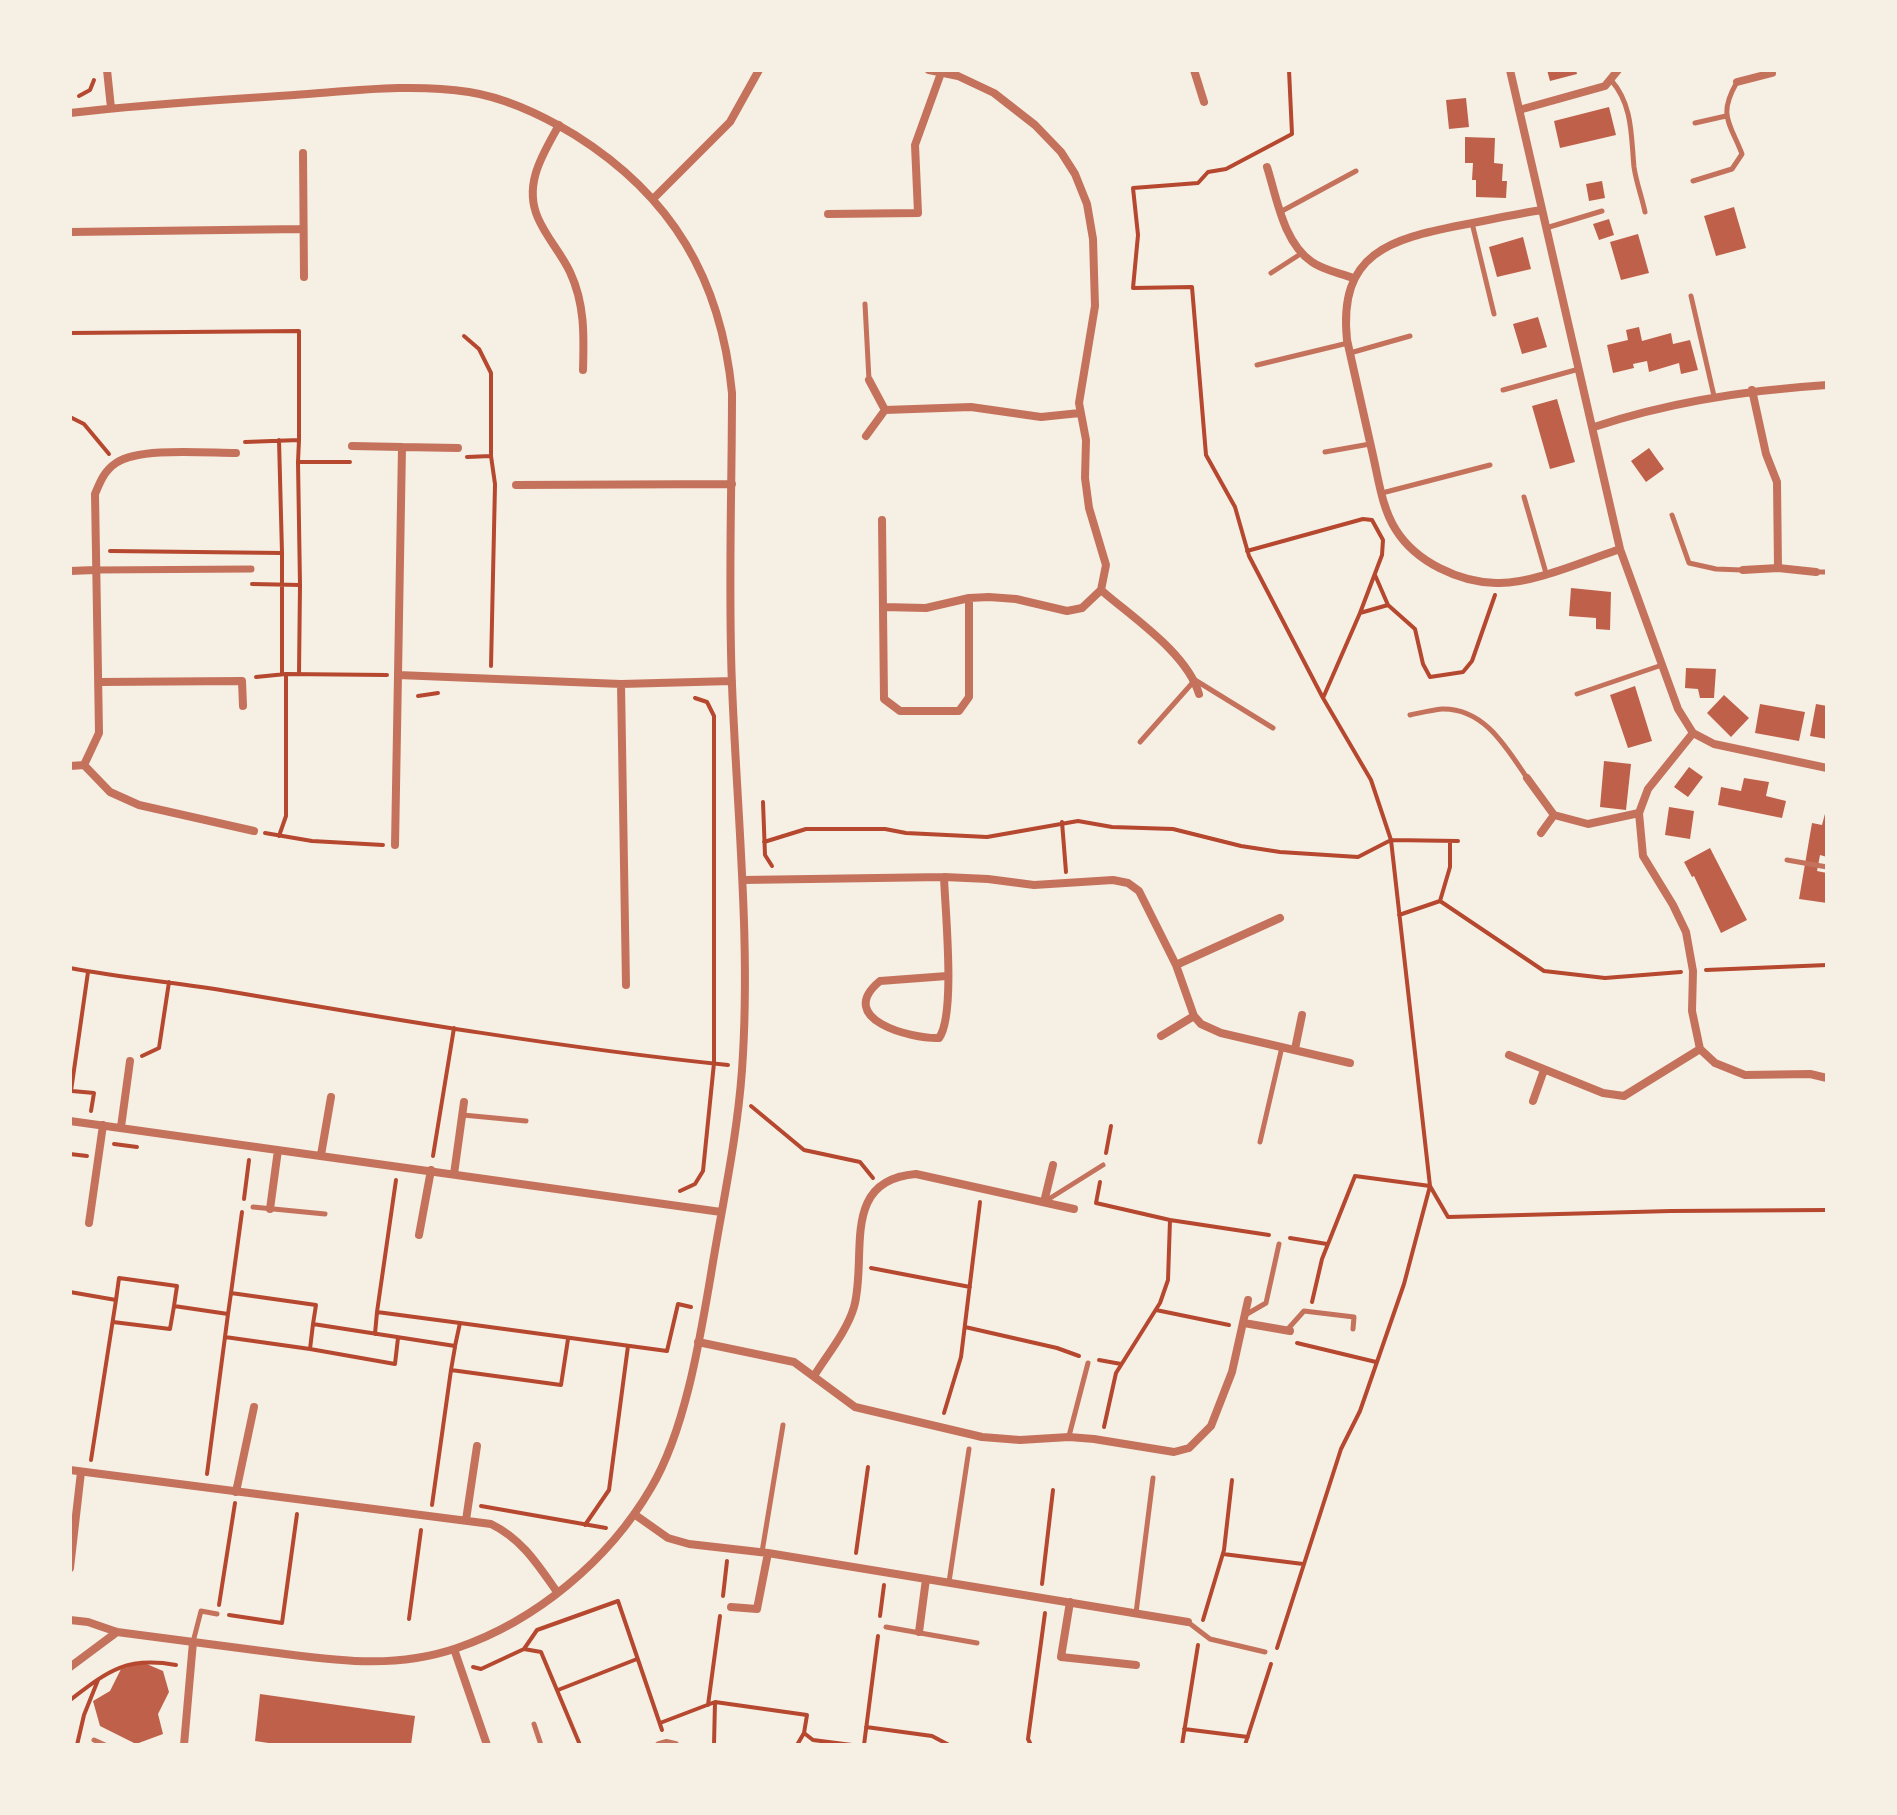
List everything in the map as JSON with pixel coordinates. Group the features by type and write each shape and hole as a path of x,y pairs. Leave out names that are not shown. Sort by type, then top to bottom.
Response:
{"street":[{"path":"107,70 111,108"},
{"path":"653,199 730,122 759,70"},
{"path":"883,607 926,608 969,598 1016,599 1067,611 1082,608 1101,590 1106,565 1089,508 1085,478 1086,440 1080,413 1081,383 1095,306 1093,239 1087,204 1075,174 1061,152 1035,125 994,93 959,73 929,70"},
{"path":"1194,70 1204,102"},
{"path":"1510,70 1620,549 1678,709 1693,733 1714,744 1827,768"},
{"path":"1519,110 1605,86 1618,70"},
{"path":"1737,82 1774,71"},
{"path":"828,214 918,213 915,145 941,73"},
{"path":"70,113 410,87 447,89 489,96 528,109 559,125 627,171 653,199 699,268 718,315 731,381 732,681 743,880 745,984 737,1128 705,1310 679,1422 654,1484 634,1514 567,1586 512,1625 454,1649 395,1661 345,1662 117,1632 88,1622 70,1620"},
{"path":"559,125 534,174 532,189 538,219 570,271 577,290 584,330 583,370"},
{"path":"303,153 304,277"},
{"path":"1267,167 1287,230 1302,253 1313,263 1353,278"},
{"path":"1542,210 1409,235 1372,257 1353,278 1344,313 1370,444 1382,493 1396,531 1427,562 1450,573 1497,583 1518,581 1620,549"},
{"path":"70,232 302,229"},
{"path":"869,380 885,410"},
{"path":"1594,427 1714,396 1827,385"},
{"path":"1752,390 1766,454 1777,482 1778,568"},
{"path":"885,410 971,407 1041,417 1080,413"},
{"path":"866,436 885,410"},
{"path":"352,446 458,448"},
{"path":"395,845 402,447"},
{"path":"84,765 99,733 95,494 102,475 116,463 136,453 236,453"},
{"path":"516,485 732,484"},
{"path":"882,520 884,699 900,711 959,711 969,697 969,598"},
{"path":"1743,570 1778,568 1816,572"},
{"path":"70,571 251,569"},
{"path":"1101,590 1181,660 1195,680 1199,694"},
{"path":"398,675 621,684 732,681"},
{"path":"100,682 242,681 243,706"},
{"path":"621,684 626,985"},
{"path":"1693,733 1648,789 1639,813 1643,856 1686,932 1693,971 1692,1011 1700,1049 1715,1063 1745,1075 1810,1074 1827,1078"},
{"path":"70,766 84,765"},
{"path":"84,765 110,792 139,805 254,831"},
{"path":"1527,778 1554,815 1588,824 1639,813"},
{"path":"1541,833 1554,815"},
{"path":"743,880 944,877 1034,885 1113,880 1128,883 1139,891 1176,965 1194,1016 1201,1024 1221,1033 1350,1063"},
{"path":"944,877 947,976 948,1015 945,1029 939,1038 929,1038 890,1028 872,1019 868,998 872,987 880,981 947,976"},
{"path":"1176,965 1280,918"},
{"path":"1295,1049 1302,1015"},
{"path":"1161,1036 1194,1016"},
{"path":"1509,1055 1603,1093 1624,1096 1700,1049"},
{"path":"121,1127 130,1061"},
{"path":"1533,1101 1544,1070"},
{"path":"321,1155 331,1097"},
{"path":"454,1174 464,1102"},
{"path":"70,1121 721,1212"},
{"path":"89,1223 103,1125"},
{"path":"270,1209 278,1150"},
{"path":"1044,1202 1053,1165"},
{"path":"419,1235 431,1170"},
{"path":"814,1376 852,1312 857,1295 864,1210 878,1186 900,1175 916,1174 1074,1209"},
{"path":"698,1342 794,1362 855,1407 982,1437 1020,1440 1069,1437 1174,1452 1189,1448 1211,1426 1245,1322 1248,1300"},
{"path":"1245,1322 1288,1331"},
{"path":"236,1492 254,1407"},
{"path":"466,1520 477,1446"},
{"path":"70,1470 491,1524 512,1534 536,1561 557,1592"},
{"path":"70,1568 85,1472"},
{"path":"634,1514 668,1538 689,1544 765,1552 1188,1622"},
{"path":"731,1607 757,1609 765,1552"},
{"path":"919,1632 926,1579"},
{"path":"1070,1602 1061,1657 1136,1665"},
{"path":"70,1667 117,1632"},
{"path":"184,1745 193,1642"},
{"path":"454,1649 487,1745"}],"lane":[{"path":"1611,80 1626,104 1634,167 1645,212"},
{"path":"1693,181 1732,169 1742,154 1726,116 1727,100 1737,82"},
{"path":"1695,123 1726,116"},
{"path":"1282,211 1356,171"},
{"path":"1546,228 1602,211"},
{"path":"1472,223 1494,314"},
{"path":"1271,273 1302,253"},
{"path":"1691,296 1714,396"},
{"path":"865,304 869,380"},
{"path":"1350,353 1410,336"},
{"path":"1257,365 1348,343"},
{"path":"1503,390 1580,369"},
{"path":"1325,452 1370,444"},
{"path":"1382,493 1490,465"},
{"path":"1524,497 1546,573"},
{"path":"1672,515 1689,563 1716,569 1743,570"},
{"path":"1816,572 1827,572"},
{"path":"1577,694 1662,665"},
{"path":"1140,742 1195,680 1273,728"},
{"path":"1410,715 1442,709 1459,712 1484,724 1497,733 1527,778"},
{"path":"1787,860 1827,867"},
{"path":"1260,1142 1282,1046"},
{"path":"462,1115 526,1121"},
{"path":"1044,1202 1103,1165"},
{"path":"253,1207 325,1214"},
{"path":"1245,1322 1266,1303 1279,1244"},
{"path":"1288,1331 1304,1311 1354,1317 1353,1329"},
{"path":"1069,1437 1088,1363"},
{"path":"765,1552 783,1425"},
{"path":"949,1583 969,1449"},
{"path":"1136,1613 1153,1478"},
{"path":"193,1642 201,1611 217,1614"},
{"path":"1188,1622 1210,1639 1265,1652"},
{"path":"886,1627 977,1643"},
{"path":"534,1724 541,1745"},
{"path":"94,1740 105,1745"}],"path":[{"path":"1245,1745 1341,1449 1360,1411 1404,1284 1430,1186 1391,840 1371,780 1323,698 1247,551 1235,507 1206,455 1192,287 1133,288 1138,235 1133,188 1198,183 1208,172 1226,169 1292,134 1289,70"},
{"path":"70,98 84,95 90,90 95,71"},
{"path":"70,333 299,331 299,674"},
{"path":"464,336 479,349 491,373 491,456 495,485 491,679"},
{"path":"70,417 84,424 116,463"},
{"path":"279,440 286,816 279,836"},
{"path":"236,453 237,442 299,440"},
{"path":"298,462 352,462 352,446"},
{"path":"458,448 458,457 491,456"},
{"path":"495,485 516,485"},
{"path":"1247,551 1363,519 1372,520 1383,540 1382,555 1360,613 1323,698"},
{"path":"110,551 282,553"},
{"path":"1374,574 1388,605 1415,629 1423,664 1430,677 1463,672 1472,661 1495,599 1497,583"},
{"path":"251,584 300,585"},
{"path":"1360,613 1388,605"},
{"path":"242,681 262,675 284,674 398,675"},
{"path":"763,802 766,859 776,868 788,871 789,880"},
{"path":"764,842 806,829 885,829 987,837 1078,821 1112,827 1173,829 1280,852 1358,857 1391,840 1458,841"},
{"path":"1062,822 1067,884"},
{"path":"254,831 312,841 395,845"},
{"path":"1440,901 1450,867 1450,841"},
{"path":"1399,915 1440,901"},
{"path":"1440,901 1544,971 1605,978 1827,965"},
{"path":"70,970 169,982 591,1048 742,1066"},
{"path":"88,971 71,1091 94,1093 90,1124"},
{"path":"130,1061 159,1048 169,982"},
{"path":"431,1170 454,1028"},
{"path":"740,1096 804,1150 860,1162 878,1186"},
{"path":"1111,1126 1096,1203 1170,1220 1327,1244"},
{"path":"70,1154 87,1156 88,1141 145,1148"},
{"path":"206,1488 249,1160"},
{"path":"375,1334 398,1166"},
{"path":"1310,1312 1327,1244 1355,1176 1430,1186"},
{"path":"1430,1186 1448,1217 1827,1210"},
{"path":"940,1427 961,1357 982,1188"},
{"path":"1101,1440 1116,1373 1155,1310 1168,1280 1170,1220"},
{"path":"858,1267 885,1269 970,1287"},
{"path":"85,1472 119,1278 177,1286 170,1329 112,1322"},
{"path":"70,1292 116,1300"},
{"path":"231,1293 316,1305 310,1349"},
{"path":"377,1312 667,1351 678,1304 705,1310"},
{"path":"174,1306 228,1314"},
{"path":"1155,1310 1245,1322"},
{"path":"409,1619 460,1323"},
{"path":"313,1324 455,1346"},
{"path":"965,1327 1121,1364"},
{"path":"1288,1331 1294,1343 1376,1362"},
{"path":"225,1337 395,1364 399,1338"},
{"path":"451,1370 561,1385 568,1339"},
{"path":"585,1525 609,1490 628,1346"},
{"path":"854,1567 868,1467"},
{"path":"1182,1745 1200,1631 1223,1554 1232,1480"},
{"path":"1031,1745 1028,1739 1053,1490"},
{"path":"236,1492 217,1614 282,1623 299,1500"},
{"path":"469,1503 620,1530"},
{"path":"708,1705 729,1548"},
{"path":"1223,1554 1303,1564"},
{"path":"864,1745 886,1573"},
{"path":"461,1670 481,1669 524,1649 537,1630 618,1601 667,1744"},
{"path":"524,1649 541,1652 580,1745"},
{"path":"557,1690 637,1659"},
{"path":"70,1700 115,1669 138,1661 190,1668"},
{"path":"77,1745 84,1715 98,1680"},
{"path":"714,1745 715,1702"},
{"path":"660,1723 715,1702 807,1715 804,1733 797,1745"},
{"path":"866,1727 932,1736 949,1745"},
{"path":"1184,1729 1248,1737"},
{"path":"804,1733 813,1740 852,1745"}],"building":[{"path":"1547,70 1576,70 1577,74 1550,81"},
{"path":"1466,98 1469,127 1449,129 1446,100"},
{"path":"1609,107 1616,135 1560,148 1554,121"},
{"path":"1465,137 1495,138 1494,163 1503,164 1502,181 1507,181 1506,198 1476,197 1476,180 1472,180 1473,163 1465,163"},
{"path":"1602,181 1605,198 1589,201 1586,184"},
{"path":"1734,207 1746,248 1716,256 1704,216"},
{"path":"1609,219 1614,235 1599,240 1593,224"},
{"path":"1638,234 1649,273 1621,280 1610,242"},
{"path":"1523,237 1531,269 1497,277 1489,247"},
{"path":"1538,317 1547,347 1522,354 1513,324"},
{"path":"1639,327 1642,341 1671,333 1673,344 1690,340 1698,370 1681,374 1679,363 1649,372 1647,361 1613,373 1607,345 1628,340 1626,330"},
{"path":"1557,399 1575,462 1550,469 1532,406"},
{"path":"1649,448 1664,469 1646,482 1631,461"},
{"path":"1571,588 1611,592 1610,630 1596,629 1596,618 1569,616"},
{"path":"1686,668 1716,669 1714,698 1700,698 1698,689 1685,688"},
{"path":"1635,686 1652,741 1628,748 1610,695"},
{"path":"1724,695 1749,718 1731,737 1707,713"},
{"path":"1760,704 1805,712 1799,741 1755,733"},
{"path":"1816,704 1827,706 1827,739 1810,736"},
{"path":"1604,761 1631,764 1626,810 1600,807"},
{"path":"1689,767 1703,777 1688,797 1674,787"},
{"path":"1744,778 1769,782 1766,796 1786,801 1782,818 1718,805 1721,787 1741,791"},
{"path":"1669,807 1694,811 1690,839 1665,835"},
{"path":"1826,810 1827,857 1820,855 1817,871 1827,873 1827,903 1799,899 1812,823 1822,825"},
{"path":"1710,848 1747,920 1721,933 1684,862"},
{"path":"142,1662 163,1671 169,1692 158,1714 163,1734 136,1744 100,1726 93,1701 110,1691 121,1669"},
{"path":"260,1694 415,1716 411,1745 282,1745 255,1741"}]}
